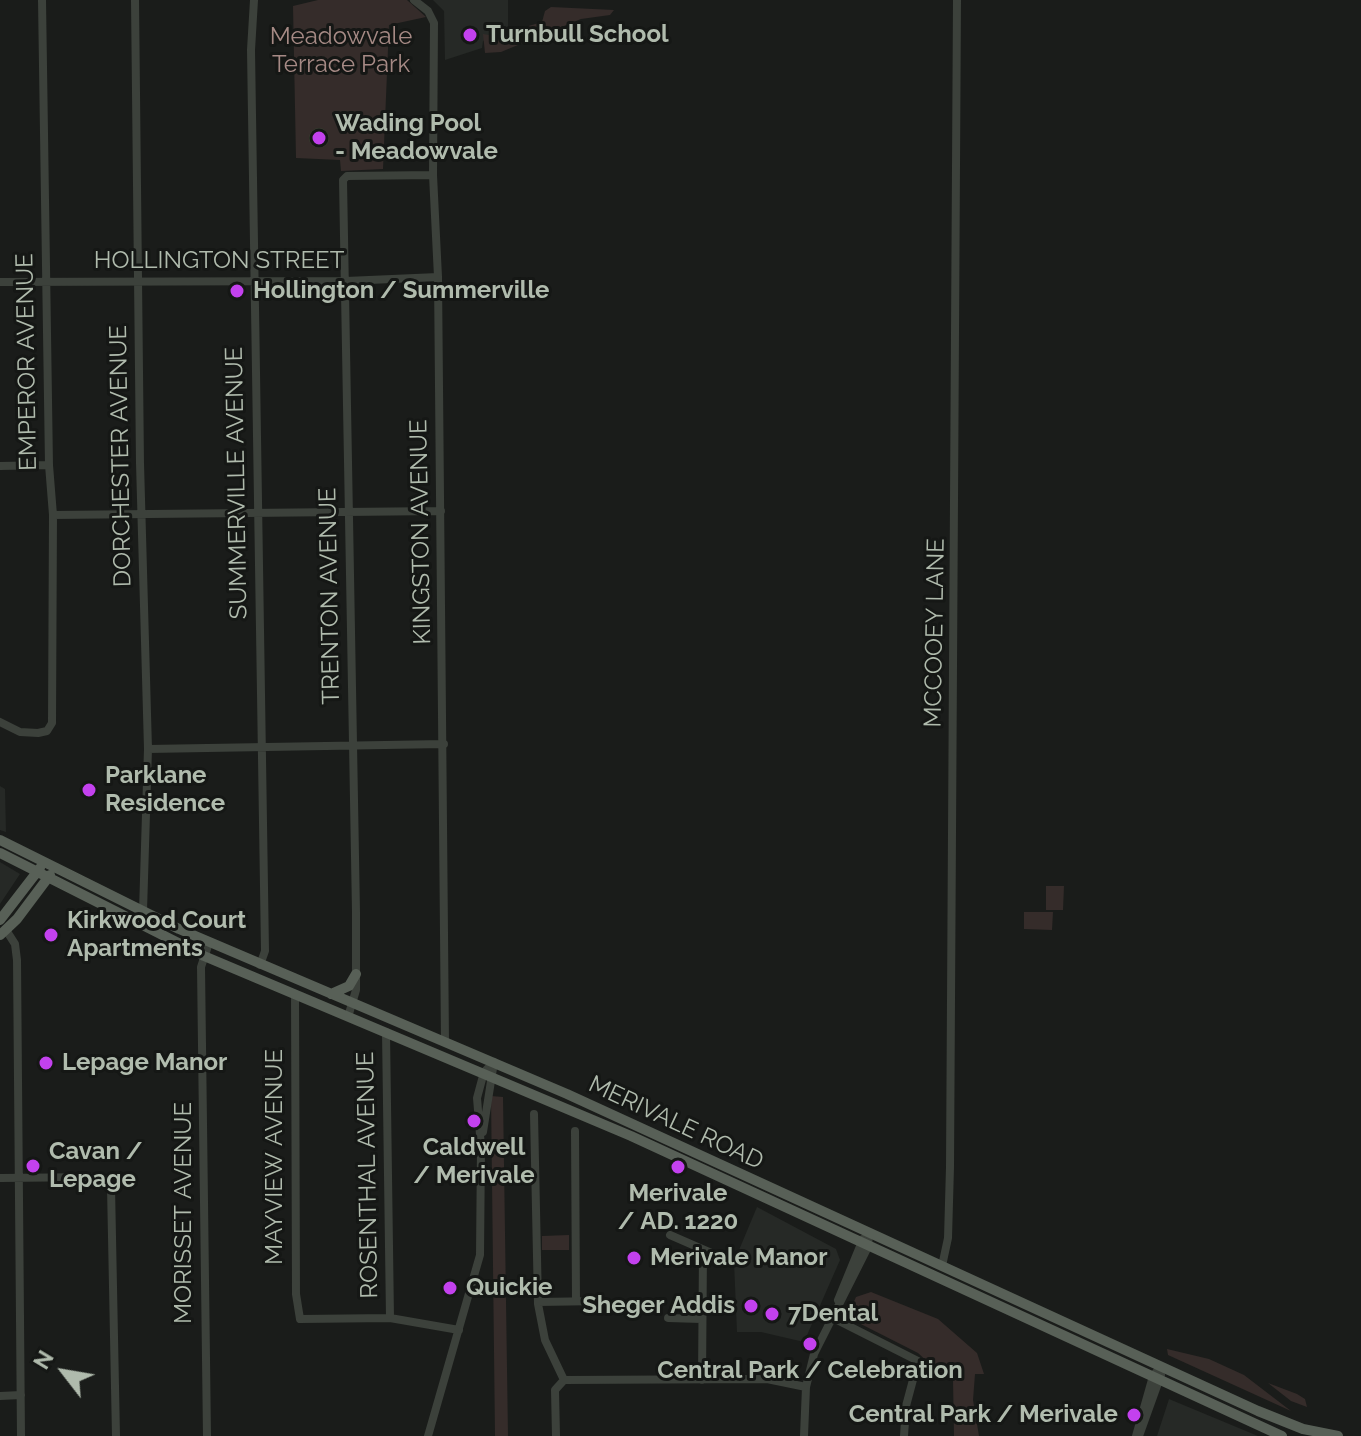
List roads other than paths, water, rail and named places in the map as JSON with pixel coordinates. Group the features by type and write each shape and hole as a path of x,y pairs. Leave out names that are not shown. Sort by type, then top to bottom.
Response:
{"main road":[{"name":"MERIVALE ROAD","path":"0,840 209,943 494,1062 1270,1416 1338,1436"},
{"name":"MERIVALE ROAD","path":"0,853 204,956 631,1136 1282,1436"},
{"path":"2,928 45,862"},
{"path":"2,928 56,867"},
{"path":"204,956 254,968 260,965"},
{"path":"331,994 349,986 356,974"}],"street":[{"name":"EMPEROR AVENUE","path":"0,722 20,732 38,733 47,731 52,723 53,515 45,281 42,0"},
{"name":"DORCHESTER AVENUE","path":"135,0 137,283 148,749 143,911"},
{"name":"SUMMERVILLE AVENUE","path":"254,0 251,50 265,951 260,965"},
{"name":"KINGSTON AVENUE","path":"414,0 428,11 434,23 433,175 438,277 445,1042"},
{"name":"MCCOOEY LANE","path":"942,1266 948,1238 950,1167 957,0"},
{"name":"TRENTON AVENUE","path":"348,1017 356,974 343,180 347,176 433,175"},
{"name":"HOLLINGTON STREET","path":"0,282 346,281 438,277"},
{"path":"0,466 49,465"},
{"path":"53,515 441,511"},
{"path":"148,749 444,744"},
{"path":"2,928 14,941 17,957 21,1436"},
{"name":"MORISSET AVENUE","path":"207,1436 201,1000 204,956 209,943"},
{"name":"MAYVIEW AVENUE","path":"295,994 296,1294 300,1319 390,1318"},
{"name":"ROSENTHAL AVENUE","path":"386,1032 390,1318"},
{"path":"428,1436 482,1242 481,1147 489,1074 494,1062"},
{"path":"534,1114 538,1302 545,1340 564,1380"},
{"path":"575,1131 576,1301"},
{"path":"0,1178 100,1177 109,1182 116,1436"},
{"path":"804,1436 806,1387 818,1344 869,1233"},
{"path":"670,1235 732,1262"},
{"path":"702,1380 703,1250"},
{"path":"538,1302 601,1301"},
{"path":"831,1317 918,1361 906,1406 904,1436"},
{"path":"390,1318 459,1330"},
{"path":"668,1318 701,1319"},
{"path":"1138,1436 1161,1366"},
{"path":"556,1436 555,1390 564,1380 767,1379 806,1387"},
{"path":"0,1396 21,1395"}],"place":[{"name":"Turnbull School","path":"470,35"},
{"name":"Wading Pool - Meadowvale","path":"319,138"},
{"name":"Hollington / Summerville","path":"237,291"},
{"name":"Parklane Residence","path":"89,790"},
{"name":"Kirkwood Court Apartments","path":"51,935"},
{"name":"Lepage Manor","path":"46,1063"},
{"name":"Caldwell / Merivale","path":"474,1121"},
{"name":"Cavan / Lepage","path":"33,1166"},
{"name":"Merivale / AD. 1220","path":"678,1167"},
{"name":"Merivale Manor","path":"634,1258"},
{"name":"Quickie","path":"450,1288"},
{"name":"Sheger Addis","path":"751,1306"},
{"name":"7Dental","path":"772,1314"},
{"name":"Central Park / Celebration","path":"810,1344"},
{"name":"Central Park / Merivale","path":"1134,1415"}],"park label":[{"name":"Meadowvale Terrace Park","path":"341,51"}]}
